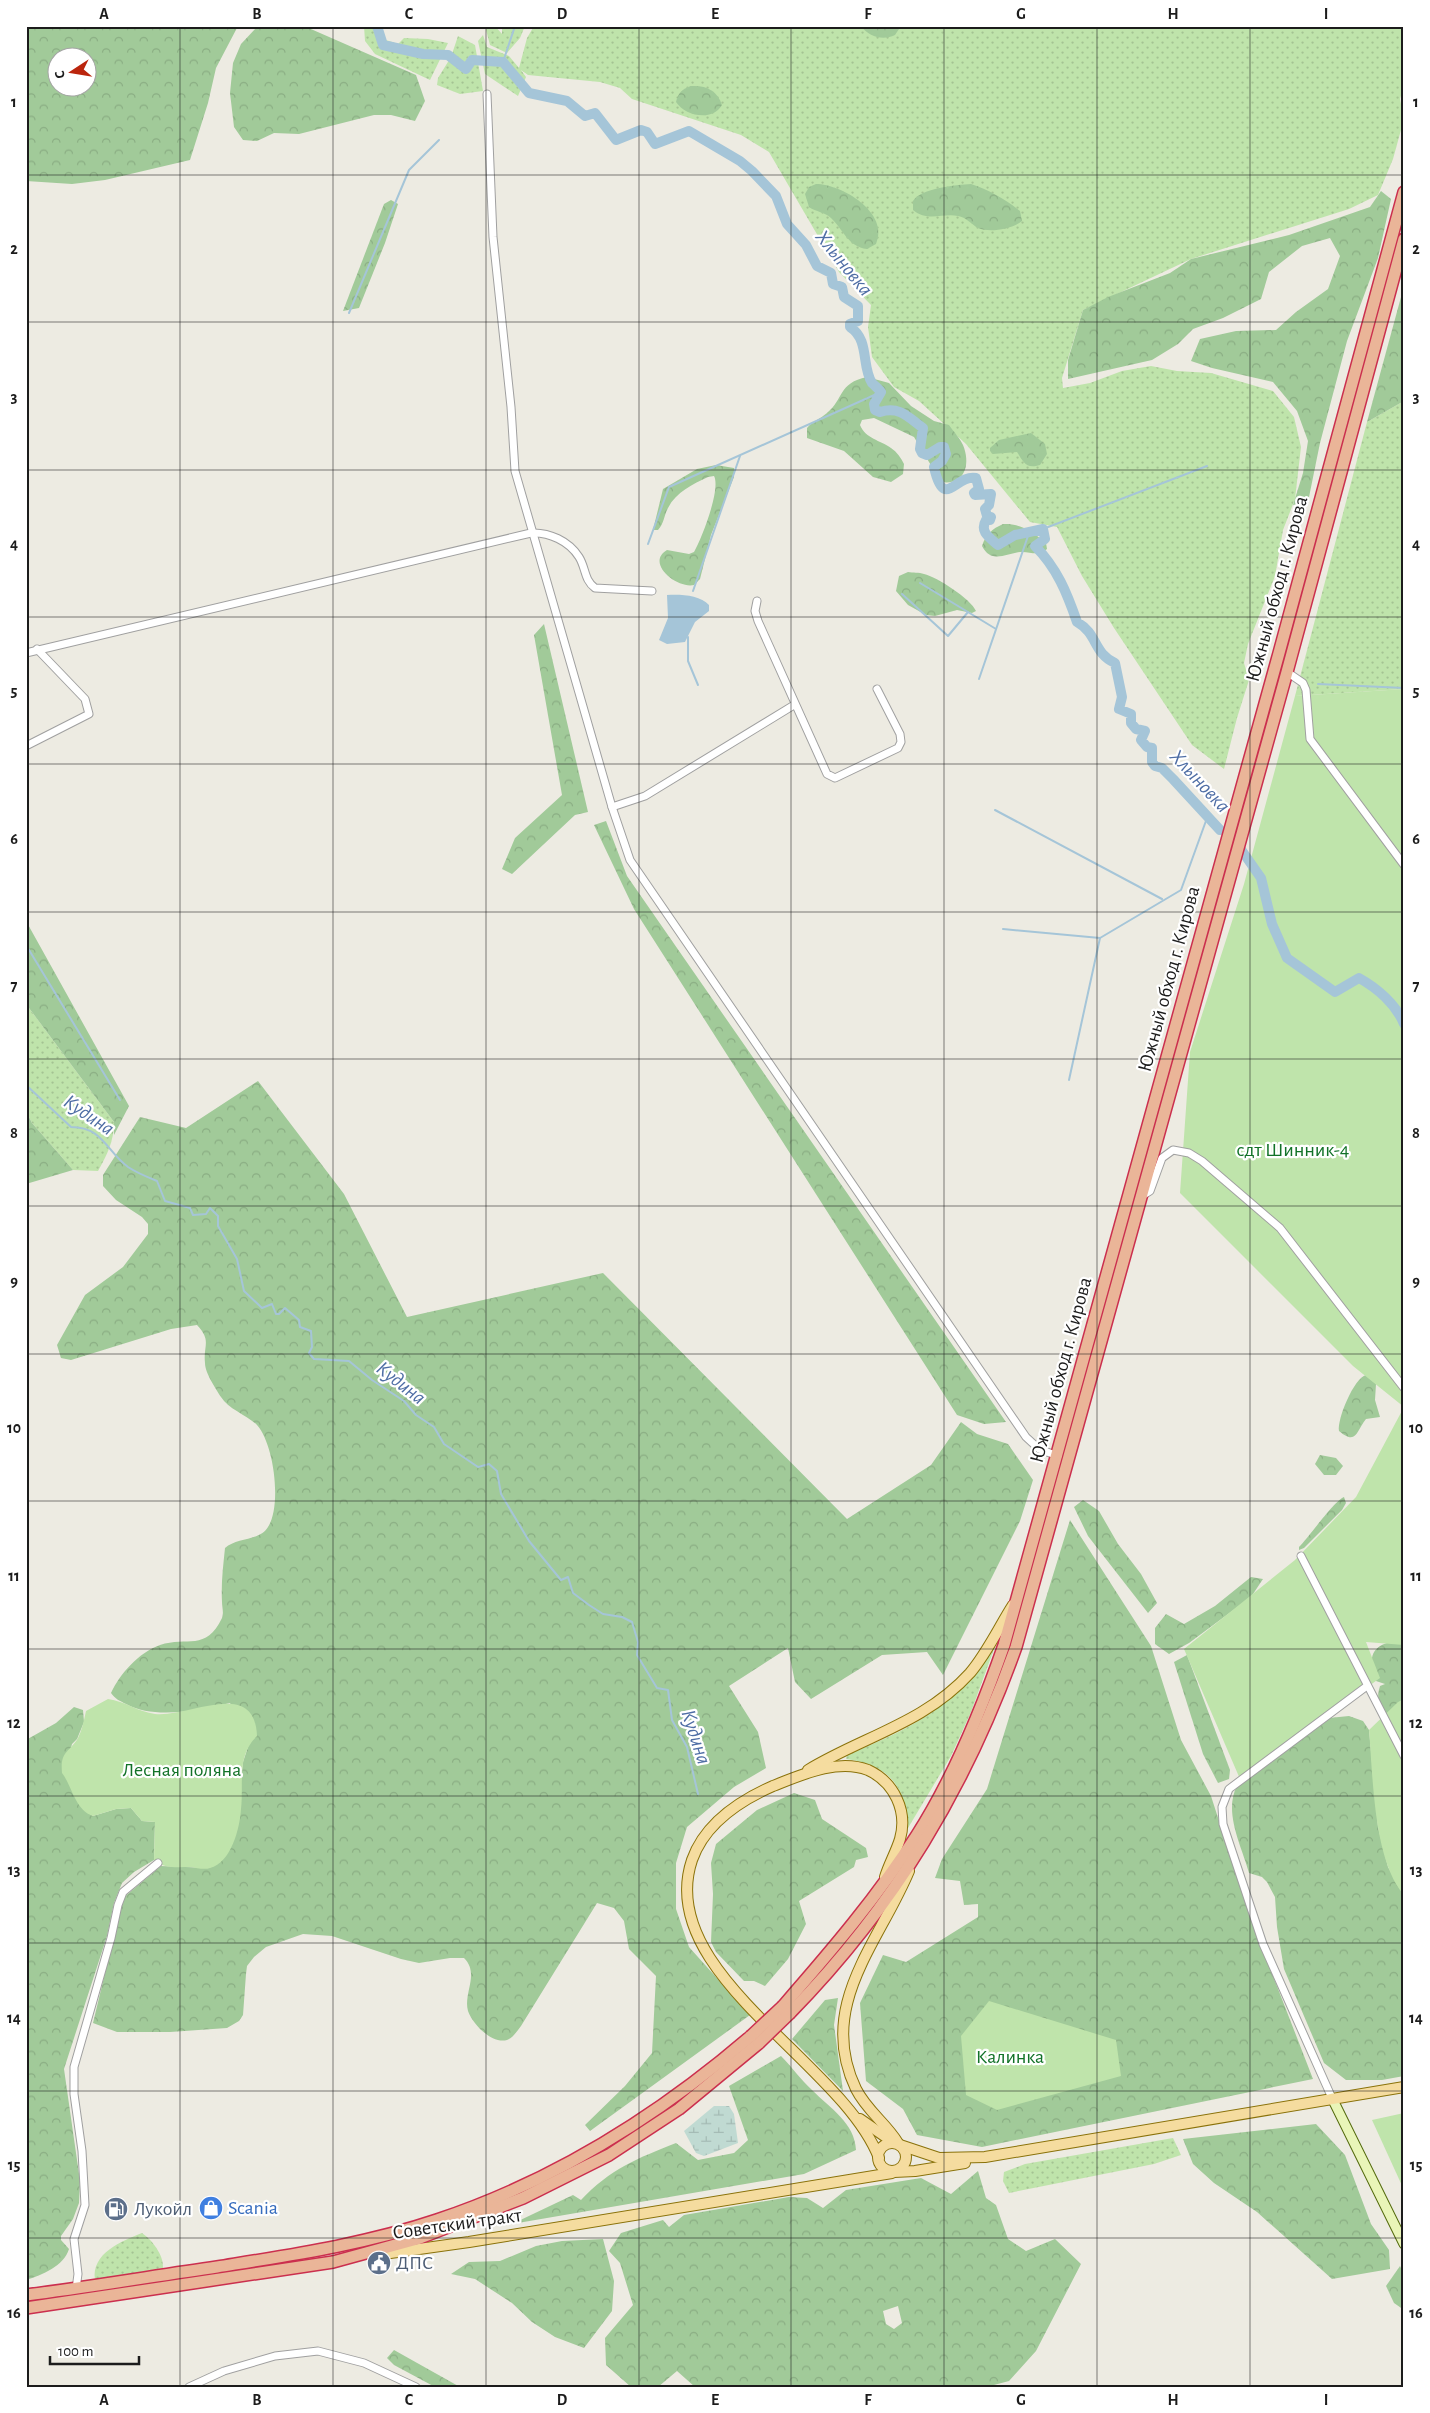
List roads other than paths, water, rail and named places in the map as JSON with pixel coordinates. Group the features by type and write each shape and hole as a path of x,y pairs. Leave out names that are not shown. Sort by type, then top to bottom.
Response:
{"highway":[{"name":"Южный обход г. Кирова","path":"787,2009 882,1885 918,1833 961,1753 993,1677 1018,1598 1058,1456 1404,192"},
{"name":"Южный обход г. Кирова","path":"333,2262 417,2239 523,2198 580,2170 658,2124 705,2089 845,1954 911,1865 934,1829 976,1749 1016,1647 1287,672 1404,239"},
{"name":"Южный обход г. Кирова","path":"76,2289 332,2247 376,2238 438,2220 496,2198 555,2170 609,2140 663,2106 755,2039"},
{"name":"Советский тракт","path":"26,2308 333,2262"},
{"path":"26,2295 76,2289"}],"main road":[{"path":"911,1865 902,1887 853,1980 845,2010 845,2055 856,2089 869,2110 890,2132 904,2151 902,2167 893,2172 884,2169 867,2135 851,2112 720,1973 696,1934 688,1908 686,1891 690,1868 699,1846 712,1827 741,1803 796,1777 830,1756 887,1732 930,1707 970,1672 1018,1598"},
{"path":"796,1777 827,1768 855,1767 873,1773 892,1789 899,1803 902,1828 897,1849 882,1885"},
{"path":"851,2112 898,2144 939,2158 985,2157 1404,2087"},
{"path":"1332,2098 1404,2244"},
{"path":"879,2158 882,2148 898,2144"},
{"name":"Советский тракт","path":"333,2262 468,2242 893,2172 952,2166 985,2157"}],"street":[{"path":"487,94 493,237 510,407 514,471 612,807 630,860 1026,1436 1039,1449 1058,1456"},
{"path":"26,653 531,533 549,534 574,551 580,558 587,580 596,588 652,590"},
{"path":"757,601 755,611 758,621 794,706 827,774 835,778 898,748 901,742 900,734 877,689"},
{"path":"26,746 89,714 85,698 37,649"},
{"path":"1287,672 1303,682 1306,690 1310,739 1404,865"},
{"path":"612,807 645,796 794,706"},
{"path":"1142,1196 1150,1191 1162,1158 1173,1150 1189,1153 1202,1161 1280,1228 1404,1388"},
{"path":"1301,1556 1404,1756"},
{"path":"1332,2098 1263,1944 1223,1824 1222,1807 1229,1789 1367,1686"},
{"path":"76,2289 78,2274 74,2240 85,2205 82,2151 74,2094 74,2067 111,1938 118,1904 123,1892 158,1863"},
{"path":"189,2387 224,2371 275,2356 318,2351 364,2363 416,2387"}],"waterway":[{"name":"Хлыновка","path":"377,26 383,45 423,54 448,55 466,69 472,60 503,62 529,93 567,101 585,116 595,113 616,140 641,130 647,132 655,144 689,131 740,161 752,171 776,196 787,224 806,245 817,266 831,273 833,284 842,287 844,297 858,306 858,321 850,324 850,327 856,332 863,346 867,369 872,383 881,392 874,404 875,410 880,412 893,410 903,414 923,428 920,449 922,453 927,455 940,447 944,447 946,454 942,461 934,467 942,487 946,489 951,488 969,478 976,478 979,489 974,493 975,495 991,494 989,505 985,509 987,516 991,517 990,520 986,520 984,528 986,534 998,545 1015,535 1043,529 1045,539 1035,546 1043,554 1060,581 1077,622 1089,632 1103,654 1115,663 1122,697 1119,709 1131,714 1131,723 1136,729 1145,731 1141,740 1147,747 1152,748 1152,762 1155,766 1162,768 1220,830"},
{"path":"503,62 515,26"},
{"path":"349,313 409,170 439,140"},
{"path":"648,544 669,487 881,392"},
{"path":"693,591 740,456"},
{"path":"1043,529 1207,466"},
{"path":"979,679 1029,533"},
{"path":"920,583 996,629"},
{"path":"902,594 948,636 968,612"},
{"path":"688,637 688,661 698,685"},
{"path":"1318,684 1404,688"},
{"path":"995,810 1162,899"},
{"path":"1069,1080 1100,938 1181,890 1207,818"},
{"name":"Хлыновка","path":"1240,848 1261,878 1272,924 1287,958 1335,992 1359,978 1391,1003 1404,1024"},
{"path":"1003,929 1100,938"},
{"path":"26,945 120,1100"},
{"name":"Кудина","path":"26,1085 71,1127 82,1128 97,1135 128,1167 157,1181 165,1201 190,1208 193,1215 206,1214 210,1208 218,1216 218,1226 237,1259 244,1291 262,1308 272,1304 276,1314 279,1314 285,1308 299,1320 300,1327 311,1331 312,1347 309,1353 314,1359 349,1361 372,1380 404,1401 416,1415 434,1427 444,1444 478,1467 489,1464 497,1471 501,1494 529,1541 561,1580 568,1577 573,1593 603,1614 622,1617 632,1622 638,1642 637,1655 657,1688 668,1690 672,1720 687,1747 698,1794"}],"place":[{"name":"Scania","path":"211,2208"},
{"name":"Лукойл","path":"116,2209"},
{"name":"ДПС","path":"379,2263"}],"park label":[{"name":"сдт Шинник-4","path":"1293,1150"},
{"name":"Лесная поляна","path":"182,1770"},
{"name":"Калинка","path":"1010,2057"}]}
